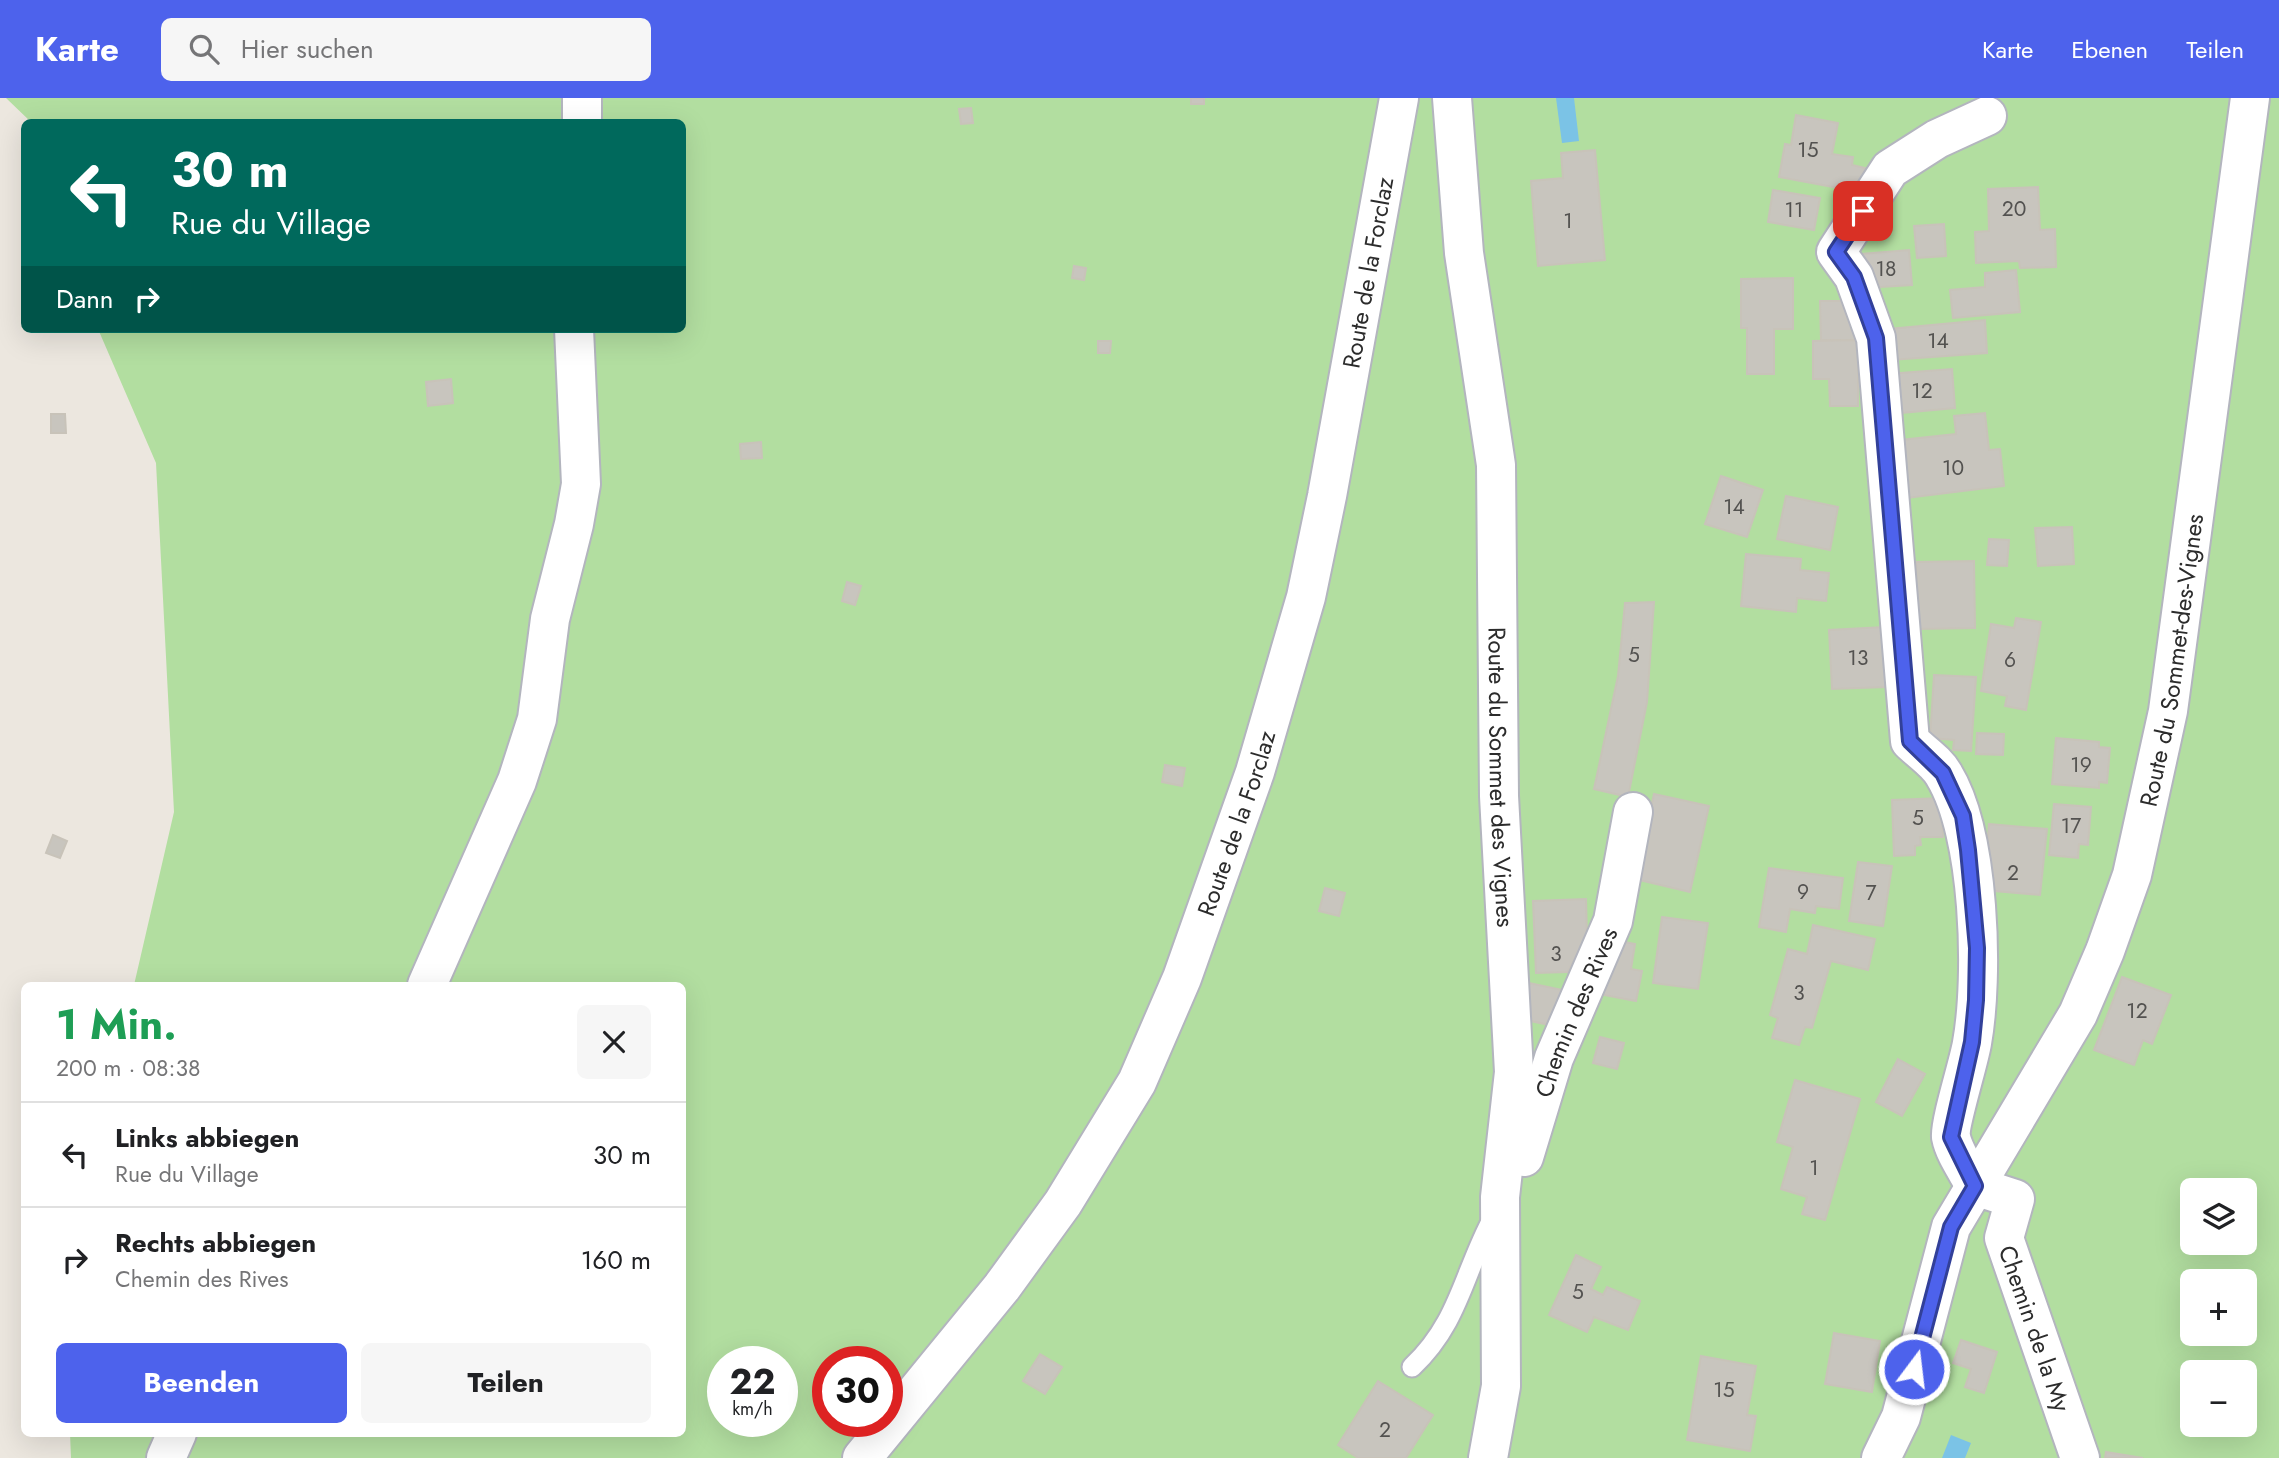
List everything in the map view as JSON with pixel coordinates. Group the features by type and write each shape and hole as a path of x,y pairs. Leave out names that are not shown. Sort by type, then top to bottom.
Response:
{"street":[{"path":"582,98 582,119"},
{"name":"Route de la Forclaz","path":"862,1458 1002,1287 1063,1203 1137,1082 1182,978 1255,772 1306,597 1327,496 1399,98"},
{"name":"Route du Sommet des Vignes","path":"1452,98 1464,253 1496,465 1499,796 1514,1072 1500,1204 1501,1387 1488,1458"},
{"name":"Route du Sommet-des-Vignes","path":"1975,1186 2078,1014 2105,951 2132,876 2168,711 2250,98"},
{"path":"1881,1458 1902,1417 1951,1227 1975,1186 1951,1137 1972,1042 1977,948 1963,816 1943,773 1910,741 1876,338 1854,277 1836,252 1890,169 1937,139 1987,116"},
{"path":"428,982 517,781 537,719 550,619 574,524 581,484 574,333"},
{"name":"Chemin des Rives","path":"1500,1204 1518,1185 1554,1058 1613,921 1633,812"},
{"name":"Chemin de la My","path":"1975,1186 2015,1199 2004,1238 2080,1458"},
{"path":"166,1458 175,1437"}],"lane":[{"path":"1412,1367 1434,1346 1445,1327 1480,1240 1500,1204"}],"green space":[{"path":"6,98 2279,98 2279,1458 71,1458 70,1437 686,1437 686,982 135,982 174,812 156,463 100,333 686,333 686,119 28,119"}],"water":[{"path":"1556,98 1574,98 1579,141 1562,143"},
{"path":"1951,1435 1971,1443 1965,1458 1942,1458"}],"building":[{"path":"1191,98 1204,98 1204,104 1191,104"},
{"path":"971,108 973,123 961,124 959,109"},
{"path":"1796,115 1838,123 1832,154 1853,157 1852,165 1865,168 1860,192 1779,177 1785,144 1791,145"},
{"path":"1595,150 1605,260 1538,266 1531,181 1563,178 1561,153"},
{"path":"2038,187 2040,230 2055,229 2056,267 2020,268 2019,261 1976,263 1975,232 1989,231 1988,189"},
{"path":"1773,190 1820,198 1814,230 1768,222"},
{"path":"1944,224 1946,256 1917,258 1914,226"},
{"path":"1909,250 1912,285 1864,288 1861,254"},
{"path":"1074,266 1086,268 1084,280 1072,278"},
{"path":"2016,270 2020,312 1953,318 1950,290 1985,287 1985,273"},
{"path":"1793,278 1793,329 1774,329 1774,374 1747,374 1747,328 1741,328 1741,279"},
{"path":"1820,301 1858,301 1858,340 1821,340"},
{"path":"1985,320 1987,353 1891,360 1889,329"},
{"path":"1858,340 1858,406 1830,406 1829,379 1813,379 1813,341"},
{"path":"1098,341 1111,341 1110,353 1098,353"},
{"path":"1952,369 1955,408 1891,414 1888,374"},
{"path":"451,379 453,403 428,406 426,382"},
{"path":"1985,413 1989,450 2000,449 2004,486 1907,498 1901,440 1956,434 1954,416"},
{"path":"51,414 65,414 66,433 51,433"},
{"path":"761,442 762,458 741,459 740,444"},
{"path":"1721,476 1763,490 1747,537 1705,524"},
{"path":"1786,496 1838,507 1830,550 1777,539"},
{"path":"2072,527 2074,564 2038,566 2035,528"},
{"path":"1989,539 2009,540 2007,566 1987,565"},
{"path":"1746,554 1801,559 1800,570 1829,573 1826,601 1797,598 1796,612 1741,606"},
{"path":"1974,561 1975,628 1918,629 1916,562"},
{"path":"847,582 861,586 855,605 842,601"},
{"path":"1654,602 1647,702 1628,797 1594,789 1618,676 1625,603"},
{"path":"2016,618 2041,622 2026,710 2005,706 2007,696 1981,691 1991,624 2014,628"},
{"path":"1884,627 1886,687 1832,689 1829,630"},
{"path":"1934,675 1976,677 1971,751 1953,750 1954,740 1930,738"},
{"path":"1977,733 2004,734 2003,755 1976,754"},
{"path":"2056,738 2099,742 2099,747 2110,748 2107,783 2099,782 2099,788 2052,784"},
{"path":"1165,765 1185,768 1182,786 1162,782"},
{"path":"1654,794 1709,806 1690,892 1635,879"},
{"path":"1942,798 1943,837 1920,837 1921,845 1915,846 1915,855 1894,856 1892,800"},
{"path":"2054,804 2091,807 2088,845 2079,844 2078,858 2049,855"},
{"path":"1989,824 2047,829 2040,895 1983,890"},
{"path":"53,835 67,841 60,858 46,853"},
{"path":"1858,862 1892,866 1883,926 1849,921"},
{"path":"1769,868 1843,878 1839,909 1816,906 1815,913 1790,909 1786,932 1759,927"},
{"path":"1325,888 1345,893 1339,916 1319,911"},
{"path":"1586,899 1587,936 1568,972 1536,973 1533,901"},
{"path":"1662,917 1708,923 1698,989 1653,983"},
{"path":"1813,925 1875,939 1868,970 1831,961 1812,1028 1805,1027 1799,1045 1772,1038 1778,1018 1770,1015 1788,949 1807,954"},
{"path":"1610,939 1635,944 1631,969 1642,971 1636,1001 1599,994"},
{"path":"2122,977 2171,995 2152,1044 2143,1040 2134,1065 2094,1050"},
{"path":"1529,983 1567,991 1559,1027 1521,1019"},
{"path":"1600,1037 1624,1043 1617,1069 1593,1063"},
{"path":"1898,1059 1925,1074 1902,1116 1876,1102"},
{"path":"1795,1080 1860,1099 1825,1220 1802,1214 1807,1197 1781,1189 1793,1147 1777,1142"},
{"path":"1576,1255 1601,1267 1591,1289 1603,1295 1607,1287 1640,1301 1628,1330 1594,1317 1587,1332 1549,1315"},
{"path":"1834,1333 1880,1341 1872,1392 1825,1384"},
{"path":"1961,1340 1997,1352 1984,1393 1965,1387 1971,1369 1953,1363"},
{"path":"1040,1354 1062,1367 1045,1394 1023,1381"},
{"path":"1701,1356 1756,1366 1747,1415 1756,1416 1750,1451 1687,1440"},
{"path":"1378,1381 1433,1415 1406,1458 1358,1458 1338,1445"},
{"path":"2106,1452 2143,1458 2105,1458"}],"route":[{"path":"1863,211 1836,252 1854,277 1876,338 1910,741 1943,773 1963,816 1977,948 1972,1042 1951,1137 1975,1186 1951,1227 1914,1369"}]}
